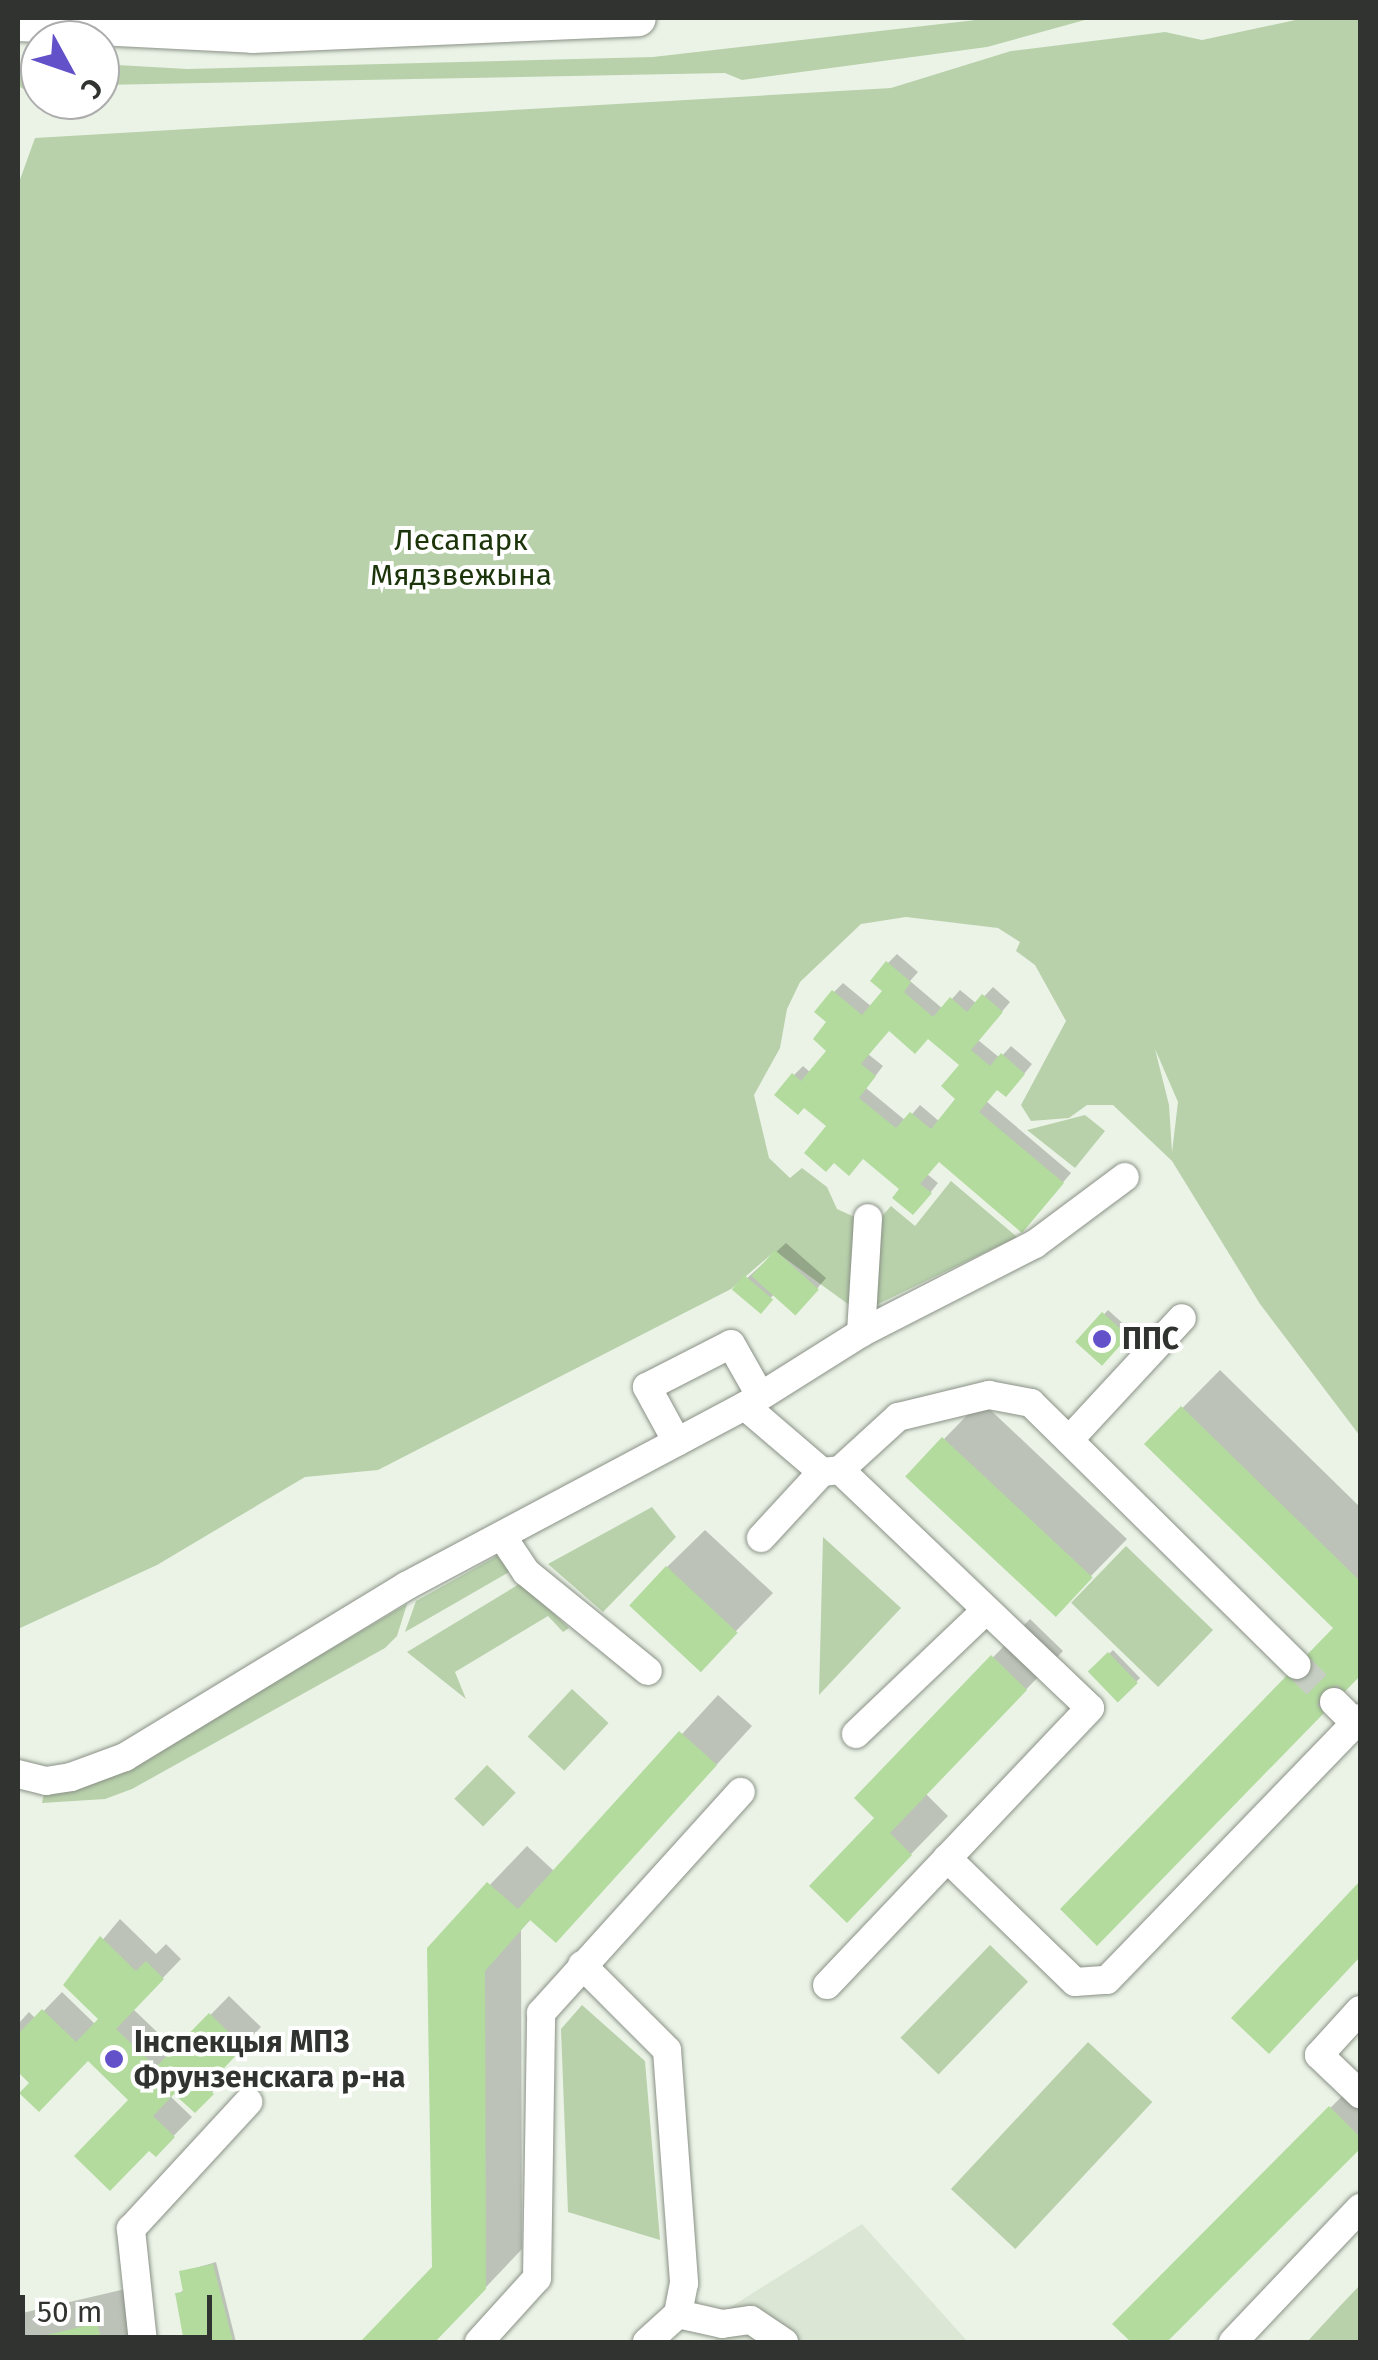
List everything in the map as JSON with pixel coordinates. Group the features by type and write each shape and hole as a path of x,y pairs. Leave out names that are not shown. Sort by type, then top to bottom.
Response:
{"main road":[{"path":"18,23 253,26 638,18"}],"lane":[{"path":"18,1774 46,1781 71,1778 126,1757 406,1586 752,1401 861,1333 1034,1244 1125,1176"},
{"path":"861,1333 868,1218"},
{"path":"1069,1440 1182,1318"},
{"path":"677,1442 647,1387 731,1344 752,1401 1090,1708 827,1985"},
{"path":"761,1538 831,1471 898,1417 988,1395 1031,1403 1297,1666"},
{"path":"502,1536 526,1572 648,1670"},
{"path":"856,1734 985,1611"},
{"path":"946,1858 1076,1982 1107,1980 1358,1721 1334,1702"},
{"path":"479,2342 537,2278 541,2013 741,1792"},
{"path":"582,1965 668,2050 684,2283 678,2314 646,2342"},
{"path":"1360,2010 1318,2055 1360,2094"},
{"path":"144,2342 131,2229 248,2102"},
{"path":"1233,2342 1360,2208"},
{"path":"678,2314 722,2324 752,2320 784,2342"}],"shaded area":[{"path":"862,2224 968,2342 713,2342 724,2330 718,2315"}],"green space":[{"path":"993,18 1092,18 987,47 742,80 725,73 120,85 120,65 187,69 653,57"},
{"name":"Лесапарк Мядзвежына","path":"1305,18 1360,18 1360,1436 1260,1304 1172,1161 1113,1105 1087,1105 1069,1118 1031,1121 1021,1105 1066,1021 1035,965 1016,951 1020,942 998,928 906,917 861,924 800,982 787,1009 780,1048 754,1095 769,1158 790,1178 802,1168 827,1187 837,1209 859,1219 852,1307 775,1251 731,1289 378,1470 305,1477 157,1565 18,1629 18,185 35,138 891,88 1011,51 1165,32 1202,40","holes":["1155,1049 1178,1102 1172,1152 1169,1105"]},
{"path":"20,65 20,87 15,76"},
{"path":"1085,1115 1105,1131 1075,1168 1027,1130"},
{"path":"951,1181 1017,1237 872,1307 876,1223 891,1206 915,1226"},
{"path":"652,1507 676,1537 603,1612 548,1564"},
{"path":"823,1537 901,1608 819,1695"},
{"path":"1126,1546 1213,1630 1158,1687 1071,1603"},
{"path":"497,1556 511,1571 405,1632 416,1601"},
{"path":"521,1583 569,1628 563,1632 548,1616 455,1672 466,1699 407,1652"},
{"path":"407,1604 397,1636 385,1648 132,1789 105,1799 42,1803 44,1793 136,1764"},
{"path":"572,1689 609,1723 564,1771 528,1737"},
{"path":"487,1765 516,1793 483,1827 454,1799"},
{"path":"990,1945 1028,1982 939,2075 900,2038"},
{"path":"582,2005 645,2061 660,2240 568,2212 561,2029"},
{"path":"1088,2042 1152,2102 1015,2249 951,2189"},
{"path":"1360,2285 1360,2342 1307,2342 1340,2306"}],"building":[{"path":"886,961 911,982 904,992 933,1017 950,997 967,1012 982,994 1003,1012 971,1050 990,1066 1001,1053 1025,1074 1006,1097 997,1090 979,1112 1064,1183 1022,1233 939,1162 920,1184 932,1193 913,1215 892,1198 899,1189 863,1159 849,1176 834,1163 826,1172 804,1153 826,1126 804,1108 798,1115 774,1095 792,1073 801,1081 826,1051 813,1039 826,1022 814,1012 832,990 862,1015 882,991 870,981","holes":["889,1031 915,1054 928,1039 959,1065 941,1086 955,1099 931,1129 910,1112 896,1128 859,1098 876,1076 861,1064"]},
{"path":"775,1250 819,1289 795,1315 752,1276"},
{"path":"744,1275 773,1299 761,1314 732,1290"},
{"name":"ППС","path":"1102,1312 1129,1336 1102,1366 1075,1342"},
{"path":"1181,1406 1360,1581 1360,1676 1097,1946 1060,1909 1333,1628 1144,1444"},
{"path":"942,1437 1093,1577 1056,1617 905,1476"},
{"path":"666,1566 738,1633 701,1672 629,1605"},
{"path":"1108,1652 1138,1683 1118,1702 1088,1671"},
{"path":"991,1655 1027,1690 890,1833 912,1855 847,1923 809,1886 874,1818 854,1798"},
{"path":"679,1731 717,1765 556,1943 530,1920 485,1971 486,2289 435,2342 360,2342 432,2267 427,1948 487,1882 518,1909"},
{"path":"1360,1881 1360,1957 1269,2054 1231,2018"},
{"path":"100,1936 136,1971 146,1961 164,1979 116,2029 156,2067 209,2013 244,2047 206,2087 214,2094 195,2113 174,2094 153,2116 175,2137 156,2157 149,2151 110,2191 74,2156 128,2100 88,2061 39,2112 19,2093 29,2083 18,2072 18,2034 42,2009 76,2042 98,2019 63,1985"},
{"path":"1329,2106 1360,2137 1360,2149 1167,2342 1131,2342 1112,2324"},
{"path":"213,2264 233,2342 184,2342 175,2293 183,2292 179,2271"},
{"path":"97,2323 102,2342 21,2342 21,2341"}],"tunnel":[{"path":"1297,1665 1334,1702"}],"place":[{"name":"ППС","path":"1102,1339"},
{"name":"Інспекцыя МПЗ Фрунзенскага р-на","path":"114,2059"}]}
